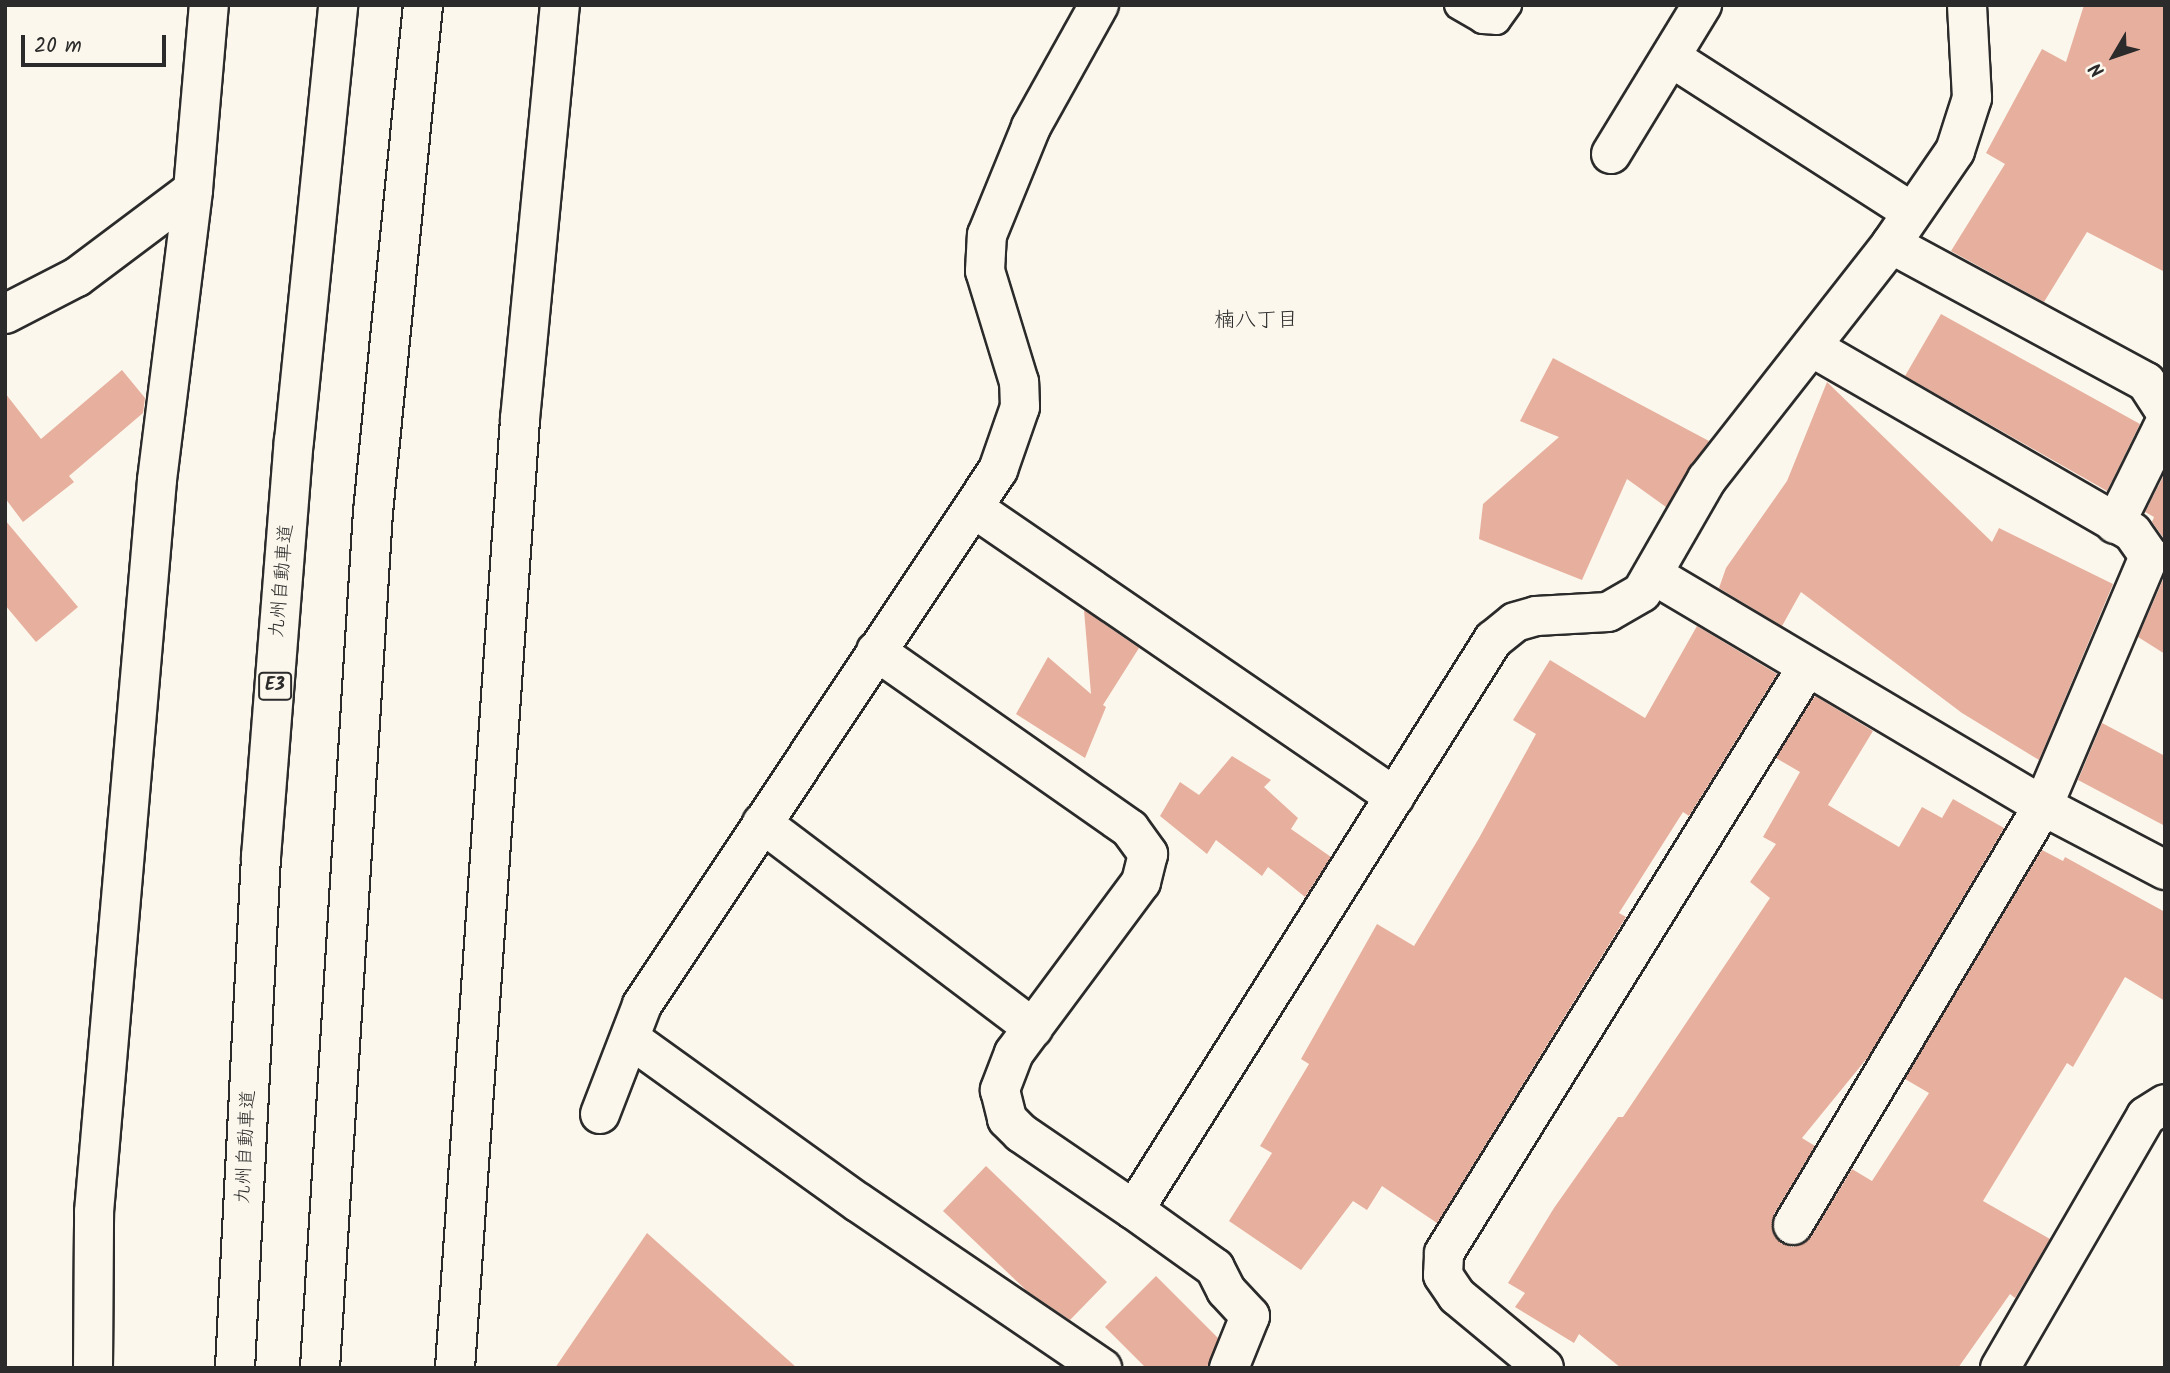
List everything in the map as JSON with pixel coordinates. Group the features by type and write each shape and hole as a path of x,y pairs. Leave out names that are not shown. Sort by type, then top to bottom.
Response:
{"main road":[{"path":"93,1368 94,1212 157,480 194,191 209,5"},
{"name":"九州自動車道","path":"235,1368 261,857 294,441 338,5"},
{"path":"320,1368 373,512 423,5"},
{"path":"455,1368 520,419 560,5"},
{"path":"600,1114 632,1040 642,1005 876,651 975,509 998,470 1020,407 1019,382 985,271 987,235 1031,127 1099,5"},
{"path":"1611,155 1702,5"},
{"path":"1134,1210 1493,640 1515,622 1536,616 1608,612 1642,592 1707,478 1891,244 1955,150 1972,98 1967,5"},
{"path":"1672,58 1912,212"},
{"path":"5,314 77,278 194,191"},
{"path":"1891,244 2146,382 2165,411"},
{"path":"1793,1225 2043,806 2149,556 2141,539 1811,346"},
{"path":"2115,524 2165,423"},
{"path":"975,509 1395,797"},
{"path":"1654,575 1806,669 2043,806 2165,870"},
{"path":"876,651 1130,829 1149,854 1141,881 1003,1073 1000,1104 1007,1119 1215,1268 1226,1290 1250,1316 1229,1368"},
{"path":"1544,1368 1457,1296 1443,1275 1444,1254 1806,669"},
{"path":"762,823 1033,1028"},
{"path":"632,1040 859,1203 1102,1368"},
{"path":"2000,1368 2146,1116 2165,1104"}],"lane":[{"path":"1459,5 1483,19 1496,20 1507,5"}],"building":[{"path":"2084,5 2165,5 2165,272 2087,232 2044,302 1951,251 2005,164 1986,153 2042,49 2066,62"},
{"path":"1941,314 2140,424 2107,491 1905,376"},
{"path":"1553,358 1709,441 1666,507 1627,479 1582,580 1479,539 1483,504 1559,437 1520,421"},
{"path":"122,370 145,398 143,413 69,476 74,482 23,522 5,498 5,393 41,439"},
{"path":"1827,382 1992,542 1999,528 2113,584 2039,760 1962,713 1801,592 1782,626 1719,588 1726,568 1787,481"},
{"path":"2165,473 2165,540 2152,522 2154,517 2145,512"},
{"path":"5,520 78,607 36,642 5,605"},
{"path":"2165,575 2165,654 2138,637"},
{"path":"1084,610 1139,648 1103,705 1106,707 1085,758 1016,714 1048,657 1091,694"},
{"path":"1697,626 1777,674 1689,816 1683,812 1619,913 1626,917 1437,1223 1382,1186 1367,1210 1353,1201 1301,1270 1229,1221 1272,1153 1260,1146 1309,1064 1301,1059 1377,924 1414,946 1479,838 1536,734 1513,720 1550,660 1645,718"},
{"path":"1815,696 1873,731 1828,805 1899,847 1922,807 1942,818 1953,799 2004,828 1868,1057 1802,1138 1815,1146 1774,1214 1774,1235 1781,1243 1793,1247 1811,1237 1852,1169 1872,1181 1929,1093 1905,1079 2042,850 2063,861 2065,857 2165,912 2165,1001 2125,977 2073,1067 2067,1063 1983,1201 2050,1239 2015,1298 2010,1294 1958,1368 1621,1368 1579,1334 1574,1343 1515,1307 1525,1293 1508,1283 1554,1208 1618,1117 1623,1117 1770,898 1750,882 1776,844 1763,837 1800,772 1776,758"},
{"path":"2102,723 2165,756 2165,826 2078,780"},
{"path":"1232,756 1271,780 1264,787 1298,818 1291,829 1331,857 1305,897 1268,867 1262,876 1216,840 1207,854 1160,816 1180,782 1199,795"},
{"path":"986,1166 1107,1282 1070,1320 1027,1291 943,1211"},
{"path":"647,1233 797,1368 555,1368"},
{"path":"1156,1276 1218,1338 1208,1368 1146,1368 1105,1327"}],"district":[{"name":"楠八丁目","path":"1256,321"}]}
